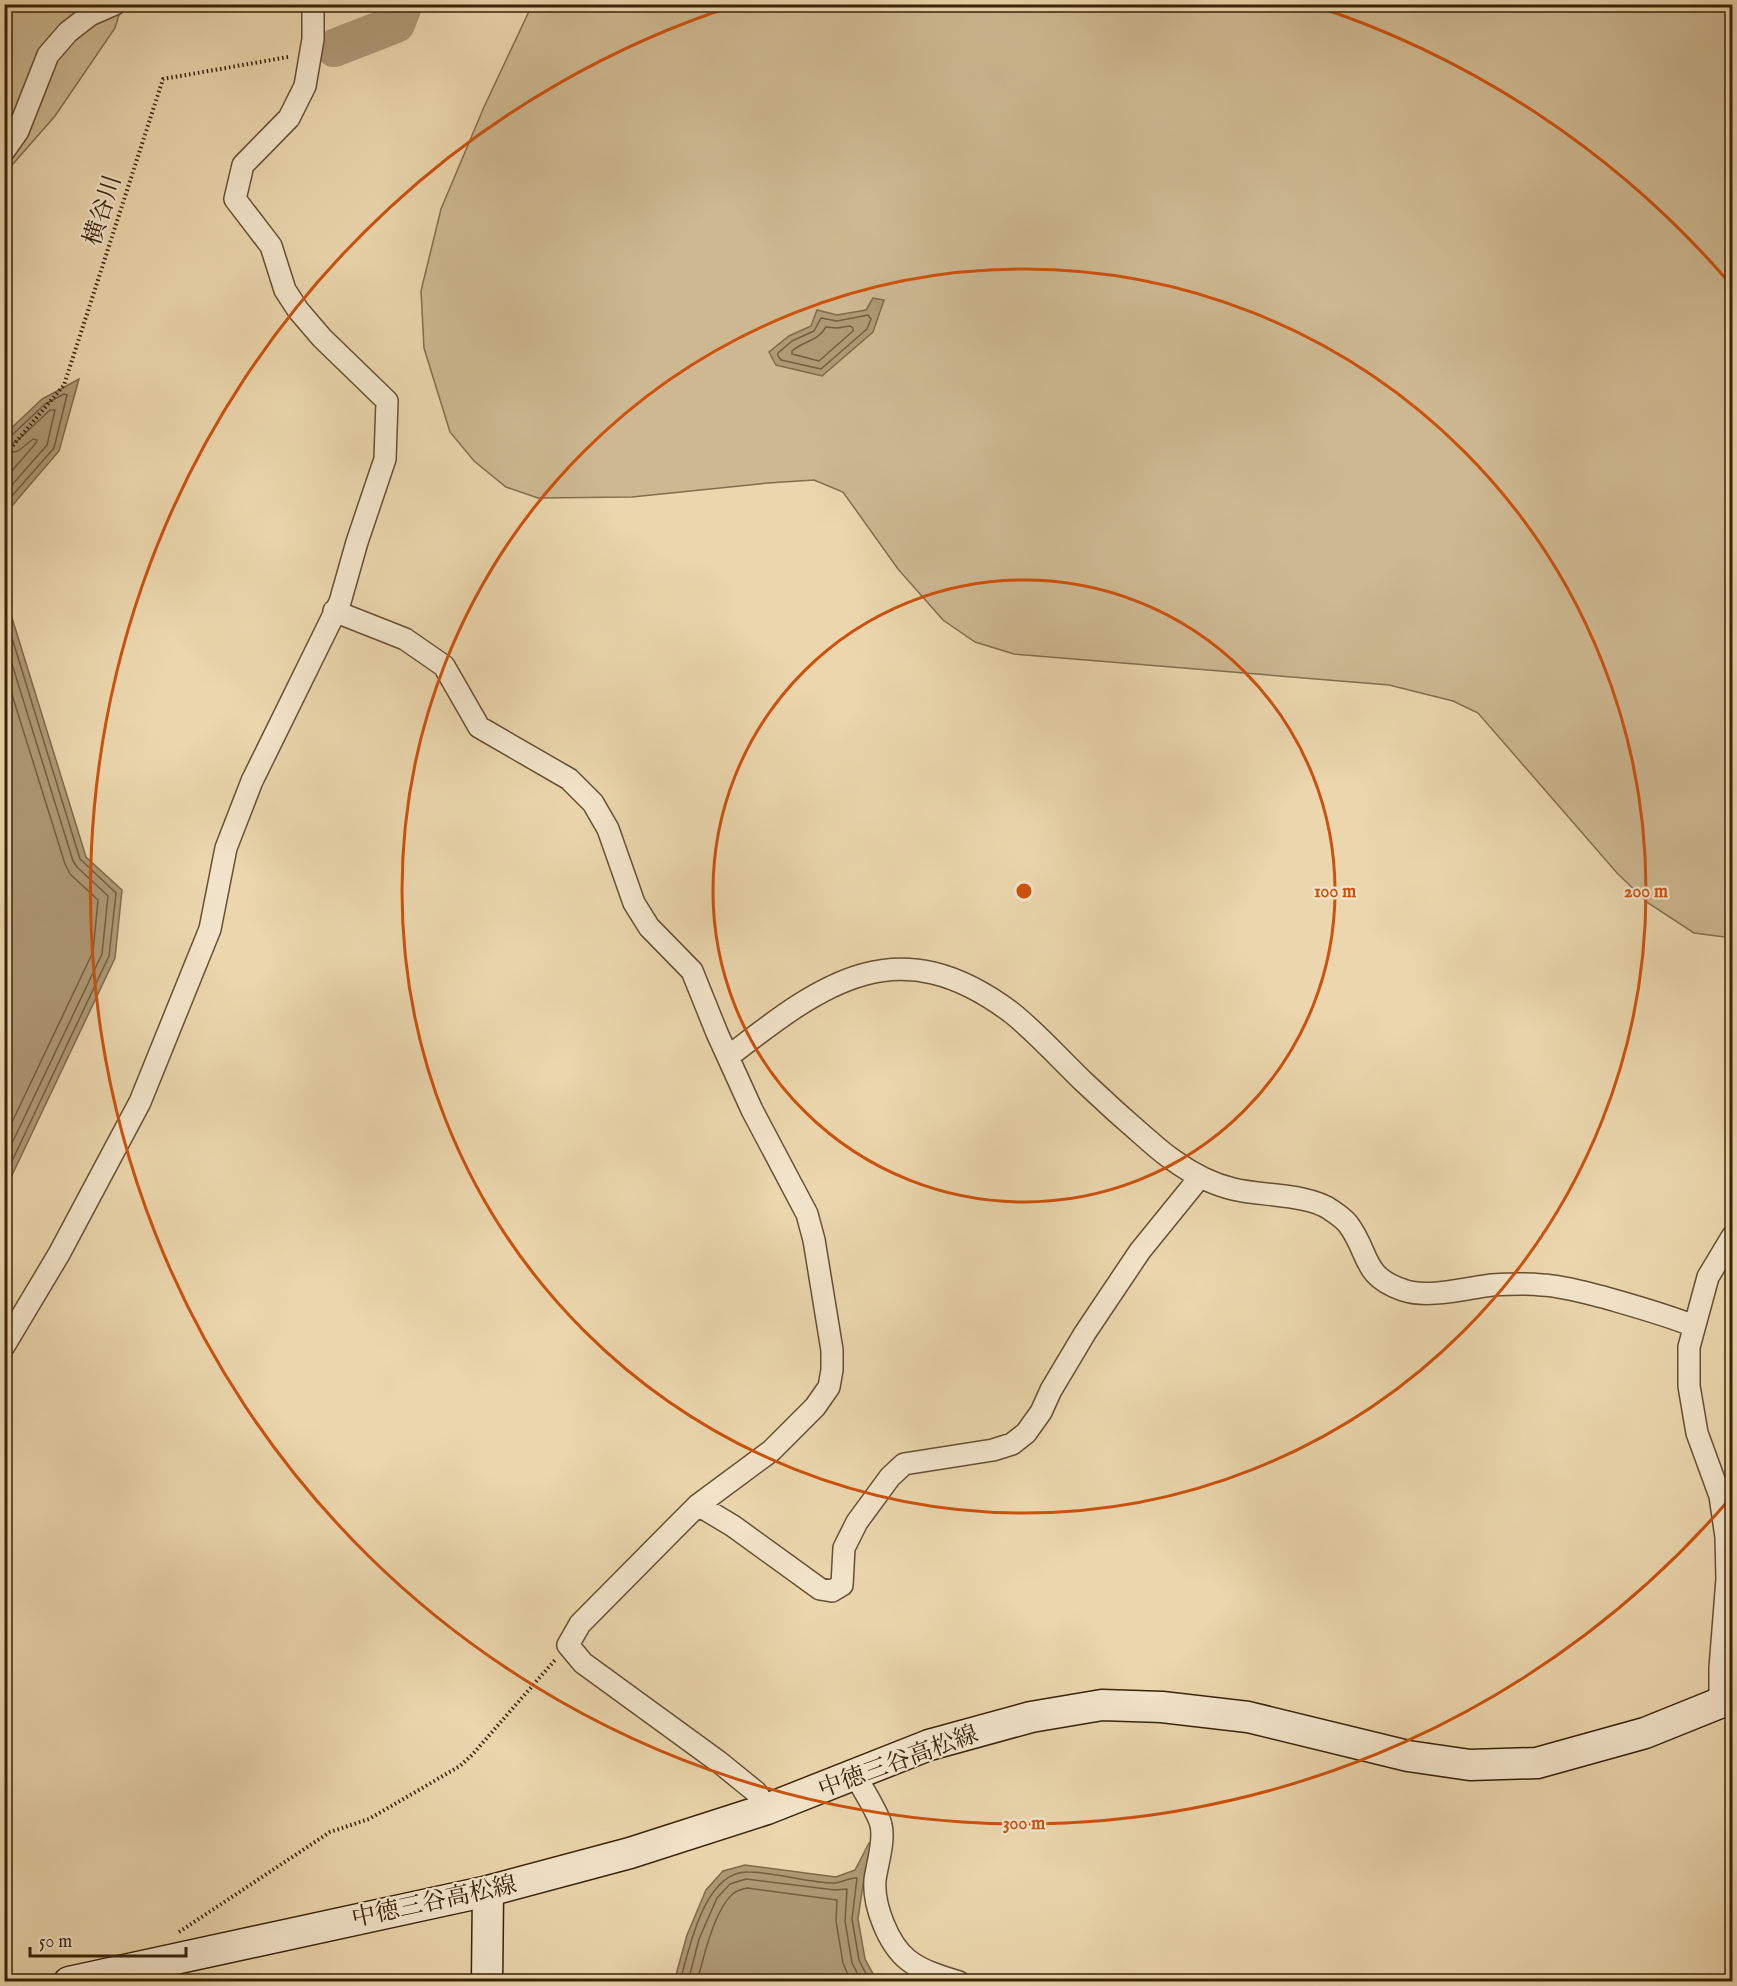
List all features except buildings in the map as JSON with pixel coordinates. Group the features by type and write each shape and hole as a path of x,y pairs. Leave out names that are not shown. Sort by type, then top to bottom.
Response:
{"main road":[{"name":"中徳三谷高松線","path":"69,1982 488,1891 630,1853 767,1809 929,1745 1031,1717 1102,1705 1162,1707 1248,1717 1408,1756 1470,1766 1537,1763 1645,1732 1726,1700"},
{"path":"487,1982 488,1891"}],"street":[{"path":"4,151 18,131 48,55 68,32 90,15 115,4"},
{"path":"4,1346 58,1254 140,1102 210,930 226,848 252,781 340,602 357,542 386,459 387,401 322,338 298,310 285,290 271,246 235,199 243,165 289,118 305,86 312,39 313,4"},
{"path":"334,611 405,639 444,666 479,727 569,778 593,803 608,828 634,903 649,927 692,972 752,1110 807,1214 814,1240 832,1350 829,1388 815,1407 771,1451 698,1505 580,1624 568,1645 583,1663 719,1762 756,1792 767,1809"},
{"path":"728,1057 781,1015 828,988 865,973 896,969 927,971 952,978 981,992 1014,1014 1121,1117 1170,1159 1200,1177 1233,1189 1304,1200 1329,1207 1348,1223 1369,1267 1385,1283 1406,1292 1429,1293 1496,1285 1543,1285 1579,1291 1655,1311 1694,1326"},
{"path":"698,1505 733,1526 820,1589 832,1591 842,1585 844,1548 857,1522 890,1477 904,1464 993,1450 1012,1443 1026,1433 1041,1412 1051,1390 1085,1333 1140,1251 1200,1177"},
{"path":"1726,1700 1720,1668 1727,1579 1726,1537 1719,1497 1697,1433 1689,1386 1689,1347 1708,1277 1732,1237"},
{"path":"855,1775 881,1825 875,1883 879,1910 889,1937 908,1960 935,1975 959,1982"}],"path":[{"name":"横谷川","path":"4,456 64,385 163,79 288,57"},
{"path":"173,1936 330,1832 369,1819 460,1766 568,1645"}],"shaded area":[{"path":"5,5 122,5 115,28 55,116 5,173"},
{"path":"532,5 1732,5 1732,938 1694,933 1648,903 1617,873 1478,713 1453,701 1389,685 1014,654 975,642 943,620 898,569 843,492 814,480 632,497 538,498 506,487 474,461 450,432 424,348 421,291 441,209 484,107"}],"water":[{"path":"873,298 884,300 873,332 822,376 776,365 769,352 789,336 811,326 817,310 837,315 866,310"},
{"path":"79,379 59,451 5,514 5,434 42,399"},
{"path":"4,592 86,857 122,890 115,958 5,1190"},
{"path":"869,1843 874,1844 863,1885 858,1919 865,1959 877,1981 674,1982 687,1935 706,1890 723,1871 745,1865 836,1877 855,1870"}],"waterway":[{"name":"横谷川","path":"334,48 396,24 404,4"}]}
